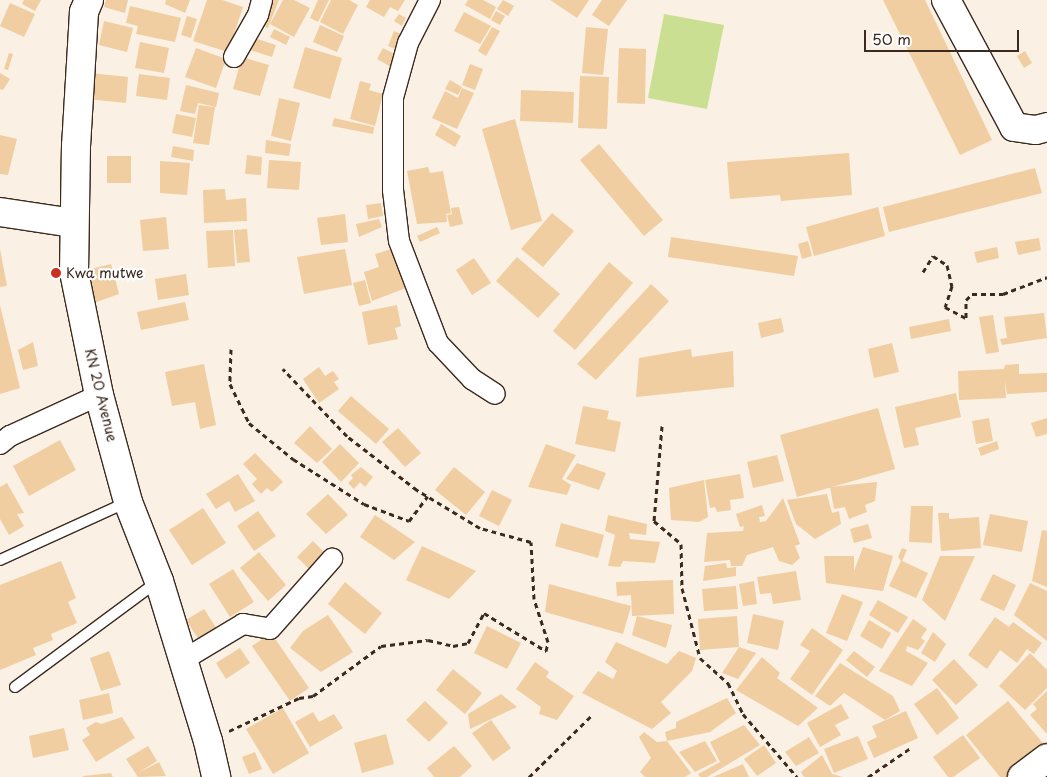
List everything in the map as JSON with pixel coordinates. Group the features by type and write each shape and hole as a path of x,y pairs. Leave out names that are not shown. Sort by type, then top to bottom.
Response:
{"main road":[{"name":"KN 20 Avenue","path":"89,0 84,12 73,223 74,272 99,395 128,502 159,580 208,741 216,777"},
{"path":"946,0 1014,127 1036,130 1047,127"},
{"path":"0,212 73,223"},
{"path":"1022,777 1047,758"}],"street":[{"path":"234,57 258,15 262,0"},
{"path":"430,0 408,43 393,98 393,190 400,241 438,343 472,379 495,394"},
{"path":"0,444 10,436 99,395"},
{"path":"183,660 243,624 270,629 332,559"}],"lane":[{"path":"0,560 128,502"},
{"path":"15,687 159,580"}],"path":[{"path":"923,272 933,256 947,265 952,286 946,307 966,318 966,300 972,294 1003,294 1047,278"},
{"path":"231,349 230,384 248,423 293,459 364,504 409,521 428,496"},
{"path":"208,741 299,698 312,696 381,646 428,640 453,646 468,643 484,613 546,651 548,642 534,600 531,542 480,528 428,496 346,436 283,369"},
{"path":"662,426 654,521 681,544 682,588 700,658 728,683 743,714 797,777"},
{"path":"530,777 592,716"},
{"path":"868,777 912,747"}],"green space":[{"path":"664,14 724,25 707,109 648,98"}],"building":[{"path":"24,0 41,0 35,11 22,4"},
{"path":"106,0 128,0 125,13 104,7"},
{"path":"166,0 190,0 185,13 165,4"},
{"path":"207,0 222,0 243,7 228,52 193,41"},
{"path":"268,0 279,0 268,28 258,24"},
{"path":"283,0 294,0 310,8 294,37 270,24"},
{"path":"318,0 329,0 318,22 310,18"},
{"path":"331,0 349,0 358,5 343,34 320,22"},
{"path":"370,0 405,0 398,11 390,7 384,17 366,7"},
{"path":"468,0 483,0 496,7 490,19 465,5"},
{"path":"503,0 514,6 508,16 497,9"},
{"path":"550,0 589,0 577,18"},
{"path":"602,0 627,0 609,26 592,15"},
{"path":"883,0 925,0 992,140 960,155"},
{"path":"10,3 35,14 24,37 0,26"},
{"path":"130,6 181,18 175,42 136,34 138,26 126,23"},
{"path":"496,11 505,16 500,25 491,20"},
{"path":"464,12 491,26 480,44 454,31"},
{"path":"399,14 406,18 402,26 394,21"},
{"path":"187,16 197,19 191,38 181,35"},
{"path":"104,21 133,28 127,52 99,45"},
{"path":"320,25 344,36 337,52 313,42"},
{"path":"492,27 500,31 486,56 478,51"},
{"path":"586,27 608,29 603,75 582,73"},
{"path":"274,29 290,37 286,45 270,37"},
{"path":"394,31 404,35 398,50 388,46"},
{"path":"251,37 276,45 272,57 247,49"},
{"path":"140,42 169,48 164,73 135,68"},
{"path":"305,47 342,58 330,99 293,88"},
{"path":"196,48 226,59 216,88 185,77"},
{"path":"383,48 398,56 391,67 377,59"},
{"path":"619,48 646,49 645,104 617,103"},
{"path":"1025,51 1032,63 1024,68 1017,56"},
{"path":"9,53 13,54 8,70 4,69"},
{"path":"242,57 269,65 260,96 233,89"},
{"path":"470,64 483,69 475,90 462,85"},
{"path":"0,73 10,79 3,90 0,89"},
{"path":"90,73 128,77 126,103 87,99"},
{"path":"139,74 170,78 167,100 136,96"},
{"path":"580,76 609,77 607,129 578,128"},
{"path":"450,80 462,87 458,95 445,89"},
{"path":"360,81 371,84 369,90 383,94 375,126 350,119"},
{"path":"186,85 219,93 216,107 198,103 195,114 180,111"},
{"path":"462,88 474,93 457,129 432,118 445,91 458,98"},
{"path":"521,90 574,92 573,123 520,121"},
{"path":"279,98 300,103 291,141 271,136"},
{"path":"199,105 215,107 209,145 193,143"},
{"path":"176,114 196,118 192,137 172,133"},
{"path":"334,118 374,127 373,134 332,126"},
{"path":"515,119 542,221 511,230 482,129"},
{"path":"441,124 461,136 455,147 435,135"},
{"path":"0,135 17,139 8,175 0,174"},
{"path":"266,140 291,144 289,156 265,153"},
{"path":"599,144 663,220 644,236 580,160"},
{"path":"173,146 194,150 193,161 171,157"},
{"path":"849,153 852,195 781,201 780,195 730,199 727,162"},
{"path":"247,155 262,157 261,175 245,174"},
{"path":"107,156 131,156 131,183 107,183"},
{"path":"269,160 301,162 299,190 267,188"},
{"path":"160,161 190,163 187,195 160,193"},
{"path":"428,167 430,173 443,171 451,213 446,214 447,222 417,224 407,171"},
{"path":"1035,168 1042,193 889,232 883,207"},
{"path":"225,189 226,200 246,198 247,221 204,223 203,190"},
{"path":"381,203 383,216 368,219 366,205"},
{"path":"459,207 463,224 450,227 447,215 452,214 451,208"},
{"path":"878,207 885,236 814,256 806,227"},
{"path":"552,213 574,231 543,267 521,249"},
{"path":"345,214 348,242 321,245 317,218"},
{"path":"166,217 169,249 143,251 140,220"},
{"path":"379,219 382,227 359,237 356,224"},
{"path":"437,227 440,233 420,242 417,236"},
{"path":"247,229 250,262 237,263 234,230"},
{"path":"233,230 235,266 208,268 206,231"},
{"path":"671,237 798,256 794,276 668,257"},
{"path":"1039,238 1041,250 1018,255 1015,242"},
{"path":"808,241 812,256 802,259 798,244"},
{"path":"997,247 999,258 977,263 974,252"},
{"path":"395,248 406,288 372,301 364,272 379,267 375,254"},
{"path":"0,249 7,286 0,287"},
{"path":"345,249 352,285 304,294 297,257"},
{"path":"517,257 560,294 538,318 496,281"},
{"path":"474,258 491,283 472,295 456,270"},
{"path":"609,262 633,283 575,350 553,331"},
{"path":"111,264 119,294 91,304 78,272"},
{"path":"186,274 189,295 158,300 155,279"},
{"path":"365,280 371,303 359,306 353,283"},
{"path":"651,284 669,301 596,380 577,364"},
{"path":"185,302 189,320 141,330 137,312"},
{"path":"0,305 20,388 0,394"},
{"path":"397,305 401,326 395,328 398,339 368,345 362,312"},
{"path":"1044,313 1047,338 1002,345 1000,339 1007,338 1004,317"},
{"path":"993,315 999,352 986,354 979,317"},
{"path":"781,318 784,332 761,338 758,323"},
{"path":"949,319 951,331 911,339 909,327"},
{"path":"33,342 38,366 23,370 18,350"},
{"path":"892,343 899,372 874,378 868,349"},
{"path":"691,349 692,357 733,351 734,387 636,397 639,358"},
{"path":"204,364 216,425 200,429 195,402 172,406 165,372"},
{"path":"1019,364 1019,374 1047,373 1047,392 1007,394 1005,381 1006,398 959,400 958,371 1004,369 1005,365"},
{"path":"319,367 325,376 333,371 339,379 334,382 339,389 319,403 303,379"},
{"path":"956,393 961,417 915,428 919,445 904,448 895,407"},
{"path":"351,396 389,429 376,444 338,411"},
{"path":"583,406 609,411 607,419 621,422 615,452 575,444"},
{"path":"878,408 895,469 797,497 780,435"},
{"path":"989,418 993,441 976,444 972,421"},
{"path":"1047,418 1047,434 1036,437 1031,423"},
{"path":"310,426 332,449 317,463 294,443"},
{"path":"398,428 421,453 405,467 382,442"},
{"path":"60,440 76,470 29,496 13,466"},
{"path":"997,441 999,449 981,456 978,448"},
{"path":"340,444 359,463 341,482 322,462"},
{"path":"546,444 576,455 562,479 571,485 567,495 528,487"},
{"path":"255,453 283,482 272,492 267,488 261,494 252,484 257,479 243,464"},
{"path":"777,455 784,481 753,488 747,462"},
{"path":"577,463 606,473 599,490 566,479"},
{"path":"361,467 373,477 365,487 360,482 354,489 348,483 353,478 351,475"},
{"path":"454,467 485,492 466,515 435,490"},
{"path":"238,474 255,501 235,512 229,501 216,509 206,494"},
{"path":"740,474 744,498 730,500 731,510 717,512 715,507 710,508 705,480"},
{"path":"704,480 708,517 699,522 671,520 669,488"},
{"path":"877,482 875,501 865,505 867,512 849,519 845,507 834,509 830,487"},
{"path":"7,483 24,513 17,514 24,526 9,535 0,519 0,487"},
{"path":"492,490 512,500 499,526 479,516"},
{"path":"328,494 348,515 326,534 306,514"},
{"path":"827,494 832,513 839,511 841,524 815,539 796,524 787,500"},
{"path":"783,498 800,544 795,546 800,558 792,565 779,561 773,547 747,555 742,566 731,566 730,560 704,562 707,533 743,531 744,526 740,527 736,514 762,505 765,516 759,517 760,522 766,521"},
{"path":"911,506 933,506 932,543 909,542"},
{"path":"203,508 226,543 192,565 169,530"},
{"path":"258,511 276,536 254,551 237,526"},
{"path":"938,513 949,513 949,519 979,517 981,548 941,551"},
{"path":"990,514 1028,521 1022,552 983,545"},
{"path":"375,515 415,542 394,560 360,537"},
{"path":"608,515 647,524 646,535 629,533 630,539 660,542 655,563 623,561 620,567 608,566 615,535 605,531"},
{"path":"561,523 604,535 598,558 555,546"},
{"path":"868,524 872,538 854,543 850,529"},
{"path":"1042,530 1047,531 1047,587 1032,581"},
{"path":"313,541 327,555 311,571 297,557"},
{"path":"422,546 476,571 449,599 406,580"},
{"path":"863,547 893,556 883,591 826,583 824,556 854,556 854,571"},
{"path":"902,548 907,550 902,561 928,573 916,598 889,586 901,561 898,557"},
{"path":"259,552 286,585 268,601 240,568"},
{"path":"940,556 975,556 945,621 922,600"},
{"path":"61,561 76,598 68,602 77,623 51,634 53,640 33,648 36,655 0,670 0,585"},
{"path":"726,563 727,568 736,567 736,576 703,581 705,566"},
{"path":"233,569 254,602 230,617 209,584"},
{"path":"796,571 801,600 773,604 771,593 760,594 757,577"},
{"path":"993,574 1016,585 1004,611 980,600"},
{"path":"673,580 674,614 632,616 631,595 617,596 616,582"},
{"path":"754,581 757,604 743,606 739,584"},
{"path":"345,582 382,613 365,634 328,604"},
{"path":"1030,583 1047,591 1047,641 1014,615"},
{"path":"549,584 631,606 623,634 545,612"},
{"path":"736,586 738,609 704,611 702,589"},
{"path":"842,594 863,602 847,641 826,633"},
{"path":"878,600 908,617 898,633 869,615"},
{"path":"204,609 219,632 201,643 186,620"},
{"path":"753,614 784,621 778,650 747,643"},
{"path":"328,615 353,652 321,672 290,648 303,631"},
{"path":"637,616 672,625 666,648 632,635"},
{"path":"737,616 739,647 700,650 698,619"},
{"path":"995,617 1009,627 1013,622 1042,643 1034,654 1027,649 1017,663 1000,650 987,669 968,655"},
{"path":"913,619 927,629 921,638 925,641 918,650 907,646 906,651 928,663 912,686 879,671"},
{"path":"869,620 891,633 882,649 860,636"},
{"path":"487,626 521,643 507,669 474,653"},
{"path":"812,628 843,650 812,695 790,679 810,651 800,645"},
{"path":"933,632 946,644 935,662 921,653"},
{"path":"271,633 309,688 290,701 252,646"},
{"path":"616,642 667,664 679,651 696,658 692,671 661,702 671,713 652,729 582,693 598,671 613,679 617,671 605,662"},
{"path":"739,647 756,653 738,679 722,673"},
{"path":"240,648 250,663 226,679 216,663"},
{"path":"109,651 121,685 101,691 90,658"},
{"path":"854,651 875,667 867,677 846,660"},
{"path":"1030,653 1047,670 1047,688 1025,710 999,686"},
{"path":"762,657 780,673 777,678 818,708 798,726 736,690"},
{"path":"954,659 978,685 956,705 932,680"},
{"path":"535,662 549,672 546,677 574,696 557,720 539,714 541,707 516,689"},
{"path":"840,663 893,696 900,711 885,720 844,693 830,706 815,696"},
{"path":"453,669 482,693 465,714 436,690"},
{"path":"937,688 959,718 937,735 914,704"},
{"path":"1047,691 1047,734 1030,715 1037,709 1033,704"},
{"path":"109,693 113,713 83,720 79,700"},
{"path":"501,694 517,707 470,729 468,714"},
{"path":"727,698 736,713 710,732 667,741 665,732 676,728 676,722"},
{"path":"425,701 448,723 429,742 406,720"},
{"path":"1008,701 1046,747 1009,777 1000,777 966,735"},
{"path":"841,704 849,718 835,725 841,735 820,747 807,723"},
{"path":"283,708 309,753 273,774 246,729"},
{"path":"906,711 918,738 874,758 867,742 877,737 872,726"},
{"path":"313,712 319,722 334,714 343,728 310,747 295,722"},
{"path":"122,717 135,738 96,762 82,740 90,735 86,728 96,722 101,724"},
{"path":"491,720 511,748 493,761 472,733"},
{"path":"744,725 760,745 707,777 700,777 698,774 720,762 710,742"},
{"path":"64,728 69,750 33,758 29,736"},
{"path":"644,732 657,742 667,741 691,773 685,777 645,777 640,772 651,758 639,737"},
{"path":"386,734 394,764 362,773 354,743"},
{"path":"963,735 980,758 953,777 948,777 933,757"},
{"path":"858,736 868,759 834,773 824,749"},
{"path":"809,737 819,753 796,766 785,752"},
{"path":"705,741 717,761 695,772 679,752"},
{"path":"764,745 776,763 757,776 744,759"},
{"path":"148,746 157,761 138,773 159,762 166,776 138,777 126,759"},
{"path":"454,746 472,766 460,777 434,777 427,768"},
{"path":"255,752 262,769 249,774 242,757"},
{"path":"822,755 832,774 843,777 804,777 801,772"},
{"path":"743,764 749,777 713,777"},
{"path":"111,773 113,777 83,777 83,776"}],"place":[{"name":"Kwa mutwe","path":"56,273"}]}
